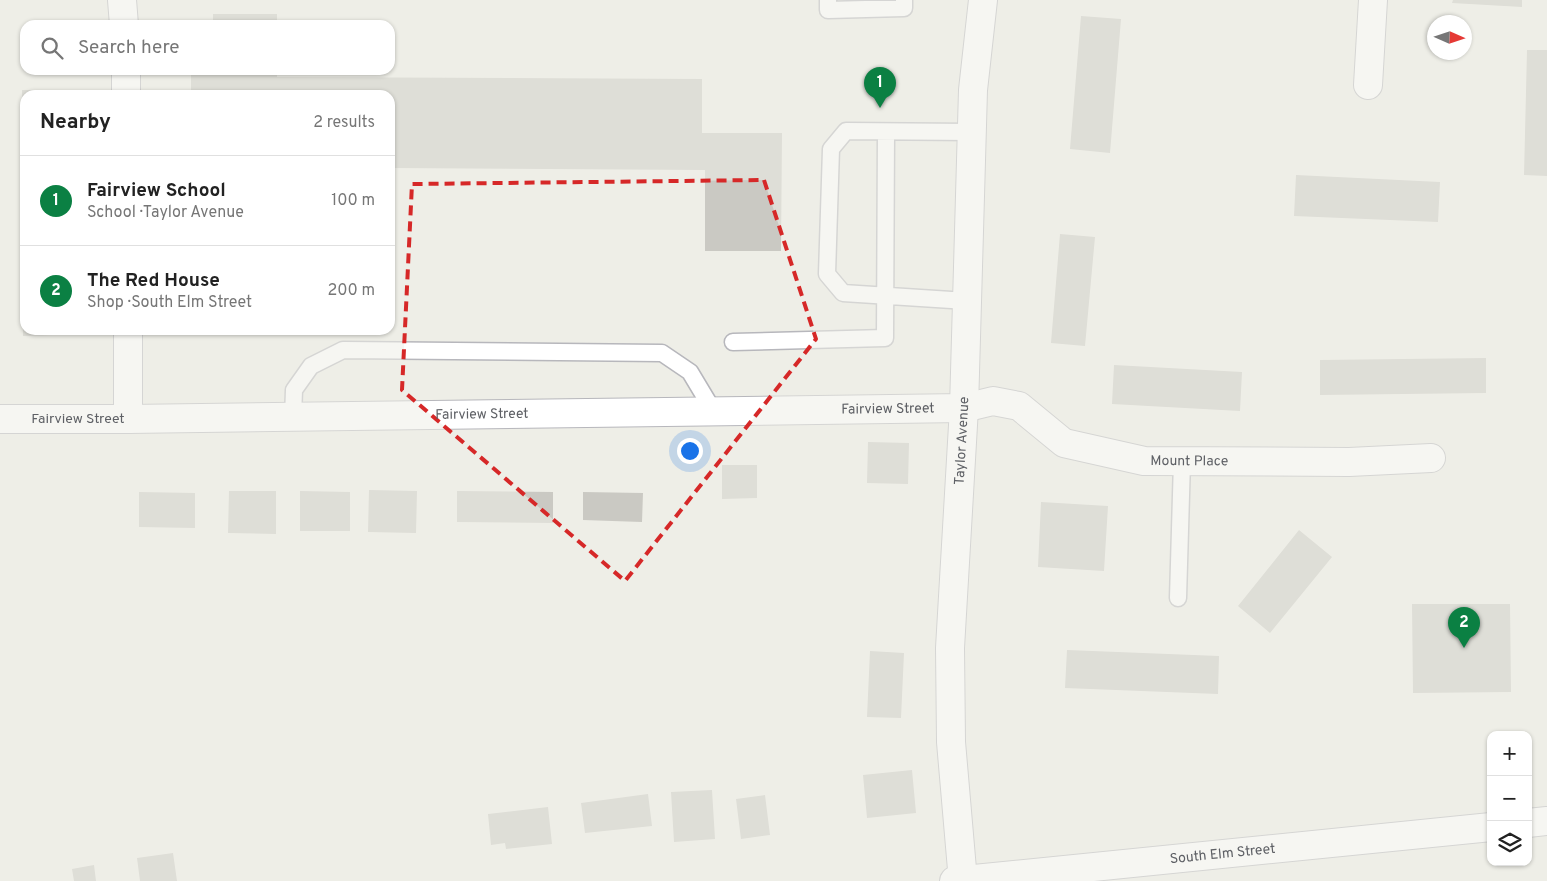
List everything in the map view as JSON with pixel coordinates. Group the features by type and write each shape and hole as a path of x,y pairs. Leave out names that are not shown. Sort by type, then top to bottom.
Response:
{"street":[{"path":"122,0 124,20"},
{"name":"Taylor Avenue","path":"960,881 951,742 950,648 964,408 973,90 983,0"},
{"path":"1368,85 1373,0"},
{"path":"126,75 126,90"},
{"path":"128,335 128,419"},
{"name":"Mount Place","path":"964,408 993,402 1019,406 1064,443 1144,461 1349,462 1431,458"},
{"name":"Fairview Street","path":"0,419 964,408"},
{"path":"1532,823 1547,821"},
{"name":"South Elm Street","path":"960,881 1487,827"}],"lane":[{"path":"828,0 828,10 904,8 904,0"},
{"path":"967,301 842,293 827,274 832,149 846,131 972,132"},
{"path":"733,342 885,338 886,132"},
{"path":"293,417 294,390 311,366 343,350 662,353 690,372 714,412"},
{"path":"1178,598 1182,461"}],"highlighted area":[{"path":"764,180 816,339 625,581 402,390 412,184"}],"building":[{"path":"1453,0 1522,0 1522,7 1452,3"},
{"path":"213,14 277,14 277,20 213,20"},
{"path":"1081,16 1121,19 1110,153 1070,149"},
{"path":"1527,50 1547,50 1547,176 1524,175"},
{"path":"191,75 702,79 702,133 782,133 781,251 705,251 705,170 395,168 395,90 191,90"},
{"path":"1296,175 1440,182 1438,222 1294,216"},
{"path":"1060,234 1095,237 1085,346 1051,343"},
{"path":"1486,358 1486,393 1320,395 1320,360"},
{"path":"1114,365 1242,372 1240,411 1112,404"},
{"path":"868,442 909,443 908,484 867,483"},
{"path":"722,465 757,465 757,498 722,499"},
{"path":"369,490 417,491 416,533 368,532"},
{"path":"229,491 276,491 276,534 228,533"},
{"path":"300,491 350,492 350,531 300,531"},
{"path":"457,491 553,492 553,523 457,522"},
{"path":"139,492 195,493 195,528 139,527"},
{"path":"583,492 643,493 642,522 583,520"},
{"path":"1041,502 1108,506 1104,571 1038,567"},
{"path":"1299,530 1332,557 1270,633 1238,606"},
{"path":"1412,604 1510,604 1511,692 1413,693"},
{"path":"1067,650 1219,656 1218,694 1065,688"},
{"path":"870,651 904,653 901,718 867,717"},
{"path":"912,770 916,813 867,818 863,775"},
{"path":"712,790 715,839 674,842 671,792"},
{"path":"648,794 652,826 585,833 581,803"},
{"path":"765,795 770,835 741,839 736,799"},
{"path":"548,807 552,844 506,849 505,843 491,845 488,814"},
{"path":"173,853 177,881 140,881 137,858"},
{"path":"94,865 96,881 74,881 72,869"}],"place":[{"name":"Fairview School","path":"880,108"},
{"name":"The Red House","path":"1464,648"}]}
